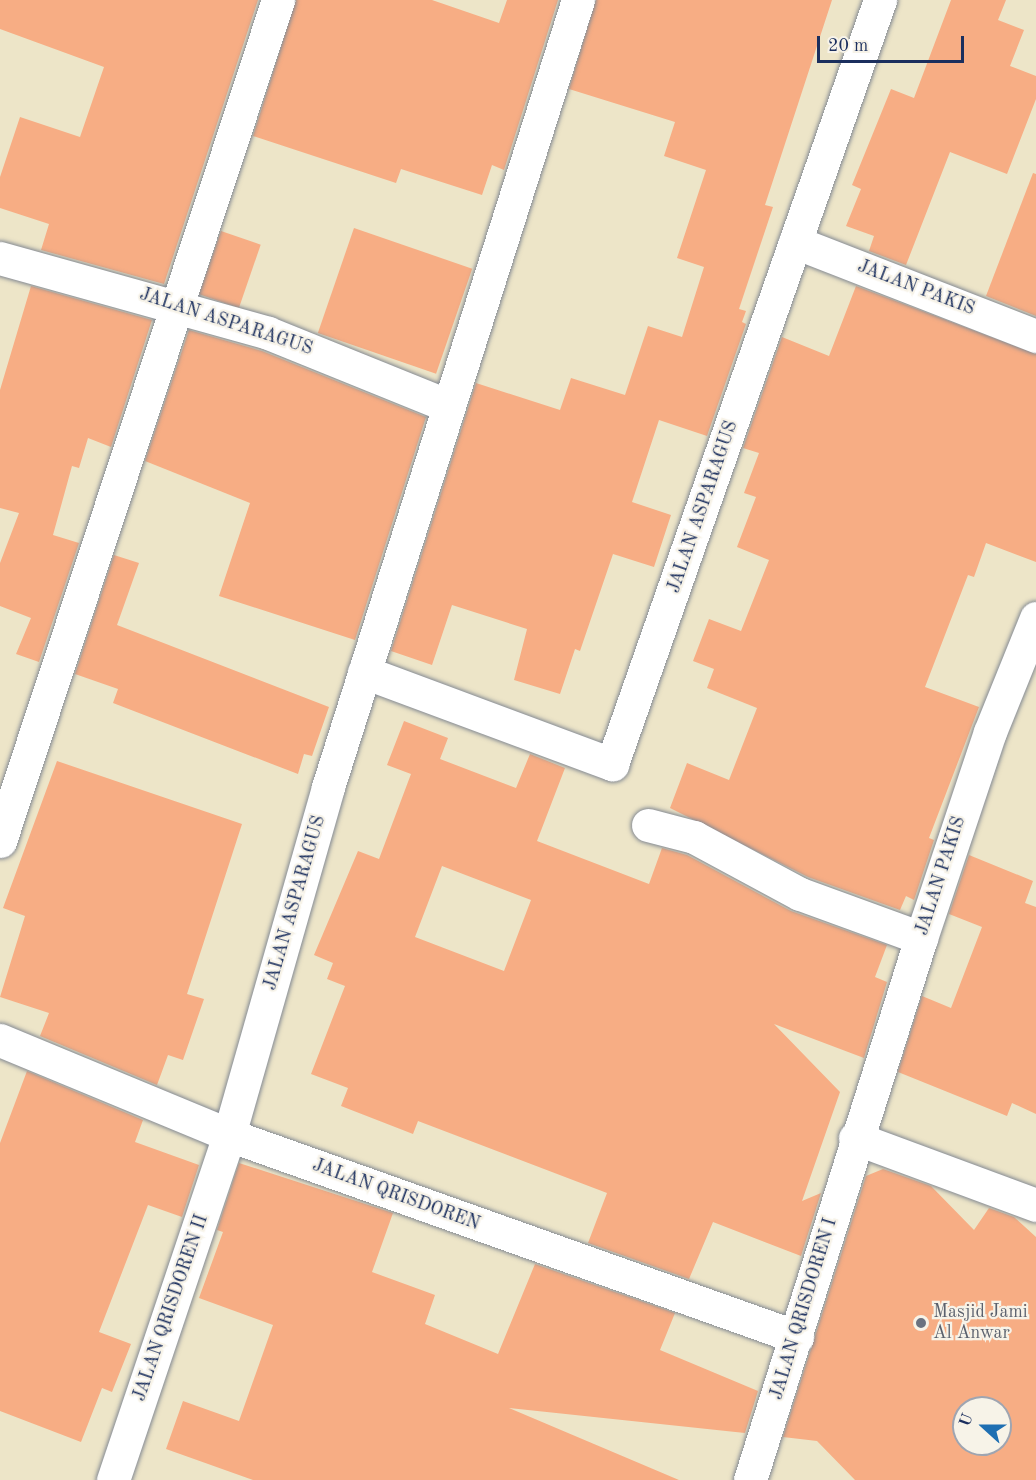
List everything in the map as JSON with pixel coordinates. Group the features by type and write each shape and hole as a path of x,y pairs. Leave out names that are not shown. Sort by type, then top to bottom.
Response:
{"street":[{"path":"0,841 173,304 278,0"},
{"name":"JALAN ASPARAGUS","path":"229,1135 364,672 446,405 578,0"},
{"name":"JALAN ASPARAGUS","path":"364,672 612,764 880,0"},
{"name":"JALAN PAKIS","path":"795,242 1036,336"},
{"name":"JALAN ASPARAGUS","path":"0,258 173,304 268,333 446,405"},
{"name":"JALAN PAKIS","path":"855,1138 990,732 1036,618"},
{"path":"648,825 694,837 800,894 921,938"},
{"name":"JALAN QRISDOREN","path":"0,1040 229,1135 797,1337"},
{"name":"JALAN QRISDOREN II","path":"112,1480 229,1135"},
{"path":"855,1138 1036,1205"},
{"name":"JALAN QRISDOREN I","path":"750,1480 797,1337 855,1138"}],"building":[{"path":"0,0 258,0 164,284 41,250 49,224 0,208 0,177 20,117 80,137 104,67 0,29"},
{"path":"296,0 432,0 499,23 507,0 558,0 504,170 492,165 482,195 401,169 396,183 253,136"},
{"path":"596,0 832,0 765,205 773,207 739,309 746,311 742,322 746,324 707,436 659,420 632,502 671,515 654,567 613,554 580,651 575,649 560,694 514,680 527,629 452,605 432,665 391,651 476,383 560,410 571,378 625,395 648,326 682,337 704,267 677,258 706,170 664,156 675,122 569,89"},
{"path":"951,0 1006,0 998,20 1024,30 1010,66 1036,76 1036,99 1007,174 950,152 906,265 869,251 874,236 846,226 861,189 852,185 891,89 914,98"},
{"path":"1033,173 1036,174 1036,316 986,296"},
{"path":"354,228 472,269 436,374 318,333"},
{"path":"221,231 261,245 239,308 199,294"},
{"path":"31,286 152,320 111,447 88,438 79,468 72,466 53,535 79,543 39,662 16,654 31,618 0,606 0,563 19,513 0,508 0,390"},
{"path":"856,286 1036,354 1036,562 986,543 974,577 968,575 925,687 979,707 929,838 934,840 914,900 906,896 900,910 808,877 670,808 687,763 729,780 757,708 707,688 714,669 693,661 709,619 741,631 769,560 737,547 756,497 744,493 759,453 743,448 782,337 829,356"},
{"path":"189,330 262,351 426,417 355,640 219,596 250,503 145,461"},
{"path":"114,555 139,563 117,625 329,707 312,756 304,754 298,774 113,703 118,689 75,674"},
{"path":"404,721 448,738 440,759 516,788 530,754 565,768 537,841 649,884 662,848 687,855 791,911 887,945 875,977 887,982 864,1058 774,1024 840,1092 802,1201 821,1193 801,1256 713,1222 689,1279 588,1243 607,1193 418,1121 413,1134 341,1106 348,1088 311,1074 345,986 327,979 333,963 314,955 358,851 379,859 411,774 387,765","holes":["442,866 531,900 504,971 415,937"]},
{"path":"57,761 242,824 187,994 204,999 183,1060 168,1055 157,1085 40,1036 49,1013 0,997 25,916 3,908"},
{"path":"969,855 1033,881 1025,903 1036,907 1036,1114 1012,1103 1007,1116 898,1072 922,996 951,1008 982,927 949,914"},
{"path":"27,1071 143,1120 135,1142 199,1165 182,1217 148,1205 99,1332 131,1344 112,1392 102,1388 81,1442 0,1411 0,1143"},
{"path":"239,1163 393,1213 372,1272 435,1295 425,1324 498,1354 535,1264 675,1313 660,1350 758,1391 745,1433 509,1408 679,1480 253,1480 166,1449 183,1401 239,1421 273,1325 199,1298 223,1232 217,1230"},
{"name":"Masjid Jami Al Anwar","path":"883,1169 931,1186 974,1230 989,1208 1014,1217 1036,1237 1036,1480 855,1480 817,1441 783,1437 866,1176"}],"place":[{"name":"Masjid Jami Al Anwar","path":"921,1323"}]}
